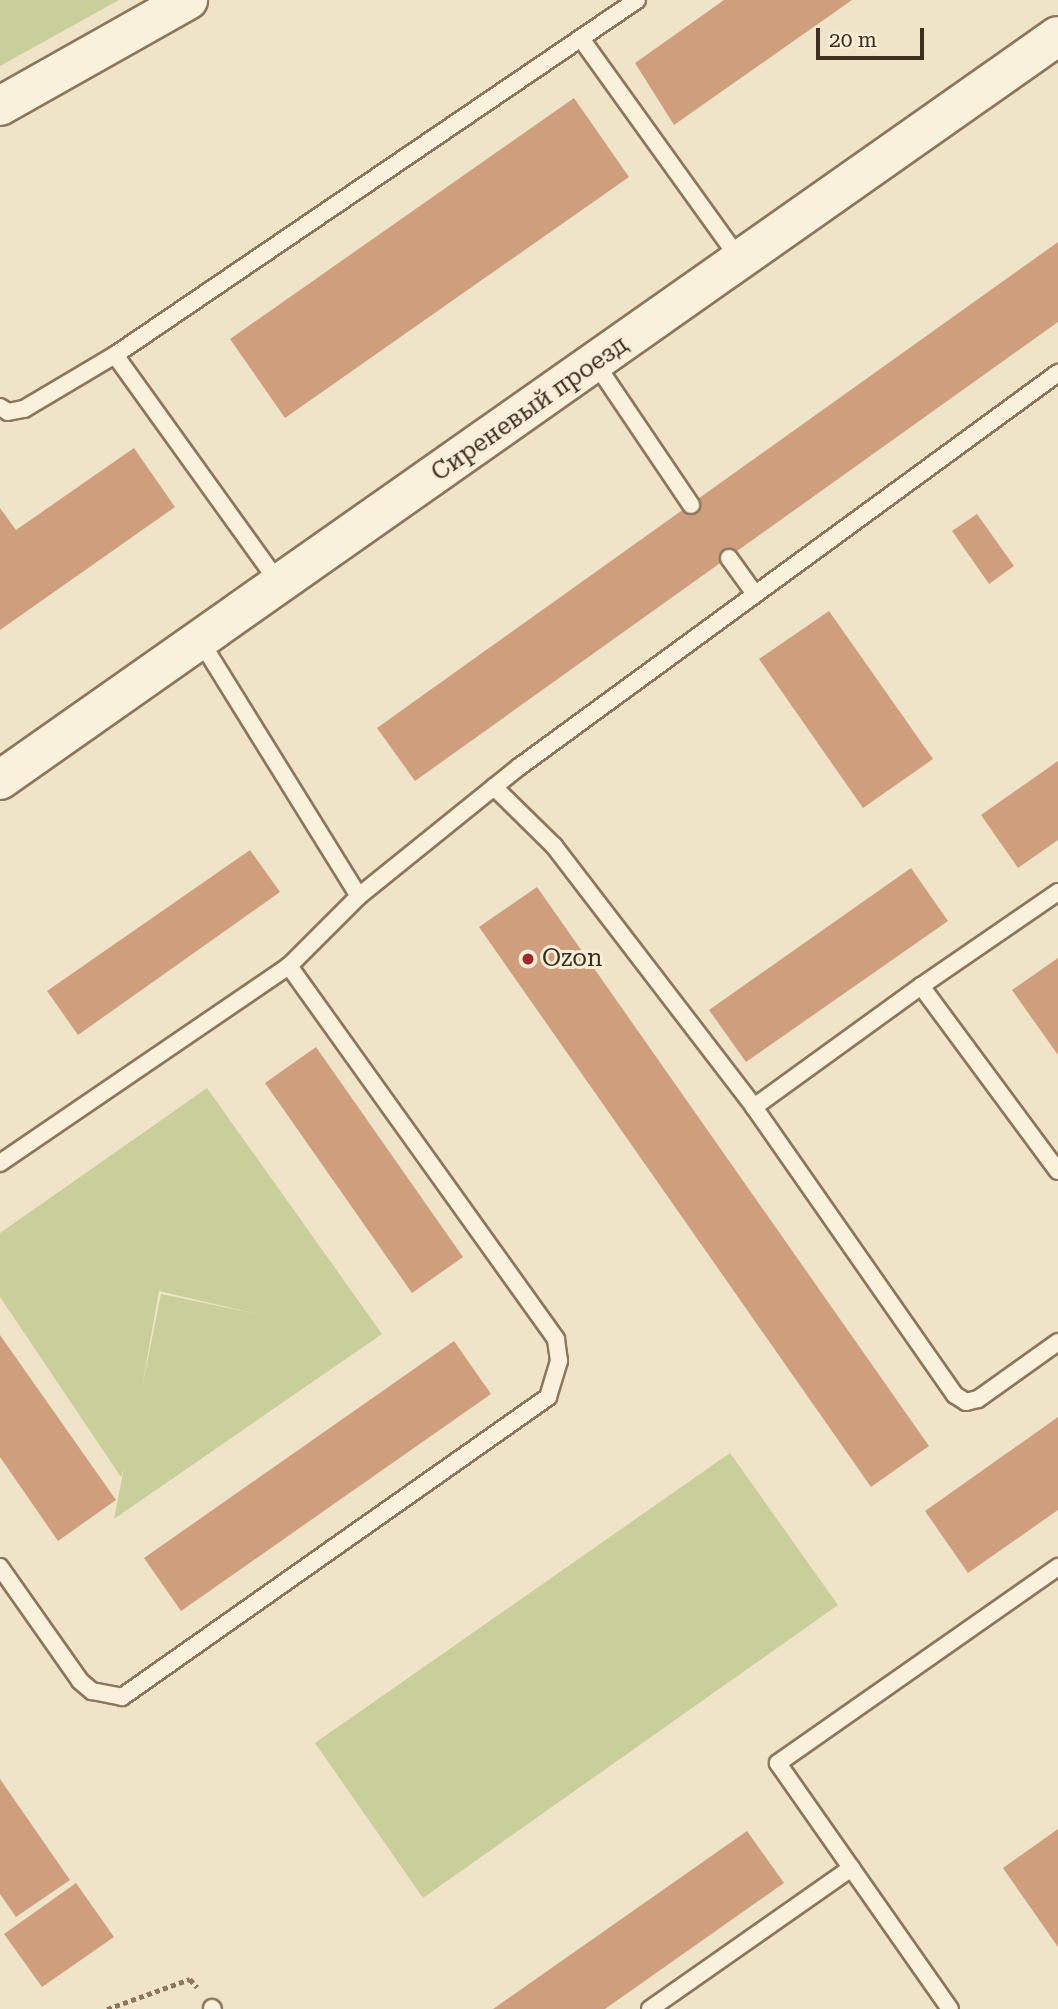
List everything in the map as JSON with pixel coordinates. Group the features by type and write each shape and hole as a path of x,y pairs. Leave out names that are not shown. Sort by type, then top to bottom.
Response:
{"main road":[{"path":"0,106 188,0"},
{"name":"Сиреневый проезд","path":"0,780 596,364 1058,36"}],"lane":[{"path":"0,407 8,412 24,409 114,355 582,40 637,0"},
{"path":"582,40 741,261"},
{"path":"114,355 279,583"},
{"path":"596,364 691,505"},
{"path":"0,1163 289,966 359,896 494,787 1058,373"},
{"path":"729,558 755,594"},
{"path":"200,640 359,896"},
{"path":"494,787 554,846 754,1107 960,1400 978,1399 1058,1342"},
{"path":"754,1107 921,986 1058,892"},
{"path":"0,1567 80,1681 92,1691 122,1696 548,1397 559,1361 556,1339 289,966"},
{"path":"921,986 1058,1171"},
{"path":"950,2009 778,1763 1058,1567"},
{"path":"650,2009 851,1868"}],"path":[{"path":"107,2009 190,1979 213,2008"}],"green space":[{"path":"0,0 119,0 0,66"},
{"path":"207,1088 382,1334 114,1519 124,1468 121,1477 0,1297 0,1233","holes":["159,1291 257,1314 161,1294 141,1392"]},
{"path":"730,1453 838,1605 423,1898 315,1743"}],"building":[{"path":"724,0 852,0 674,125 635,63"},
{"path":"574,98 629,177 285,418 230,339"},
{"path":"1058,242 1058,322 415,781 377,728"},
{"path":"134,448 175,507 0,630 0,508 16,530"},
{"path":"977,514 1014,566 989,584 952,531"},
{"path":"829,611 933,759 863,808 759,659"},
{"path":"1058,761 1058,840 1018,868 981,815"},
{"path":"250,850 280,892 78,1035 47,991"},
{"path":"911,868 948,921 746,1062 709,1010"},
{"path":"537,887 929,1446 871,1487 479,927"},
{"path":"1058,958 1058,1055 1012,990"},
{"path":"316,1047 463,1257 412,1293 265,1083"},
{"path":"0,1335 116,1500 58,1541 0,1457"},
{"path":"454,1341 491,1394 181,1611 144,1558"},
{"path":"1058,1417 1058,1510 968,1573 925,1511"},
{"path":"0,1779 70,1880 16,1917 0,1894"},
{"path":"1058,1829 1058,1947 1003,1868"},
{"path":"747,1831 784,1883 605,2009 493,2009"},
{"path":"76,1883 114,1937 42,1987 4,1934"}],"place":[{"name":"Ozon","path":"528,959"}]}
